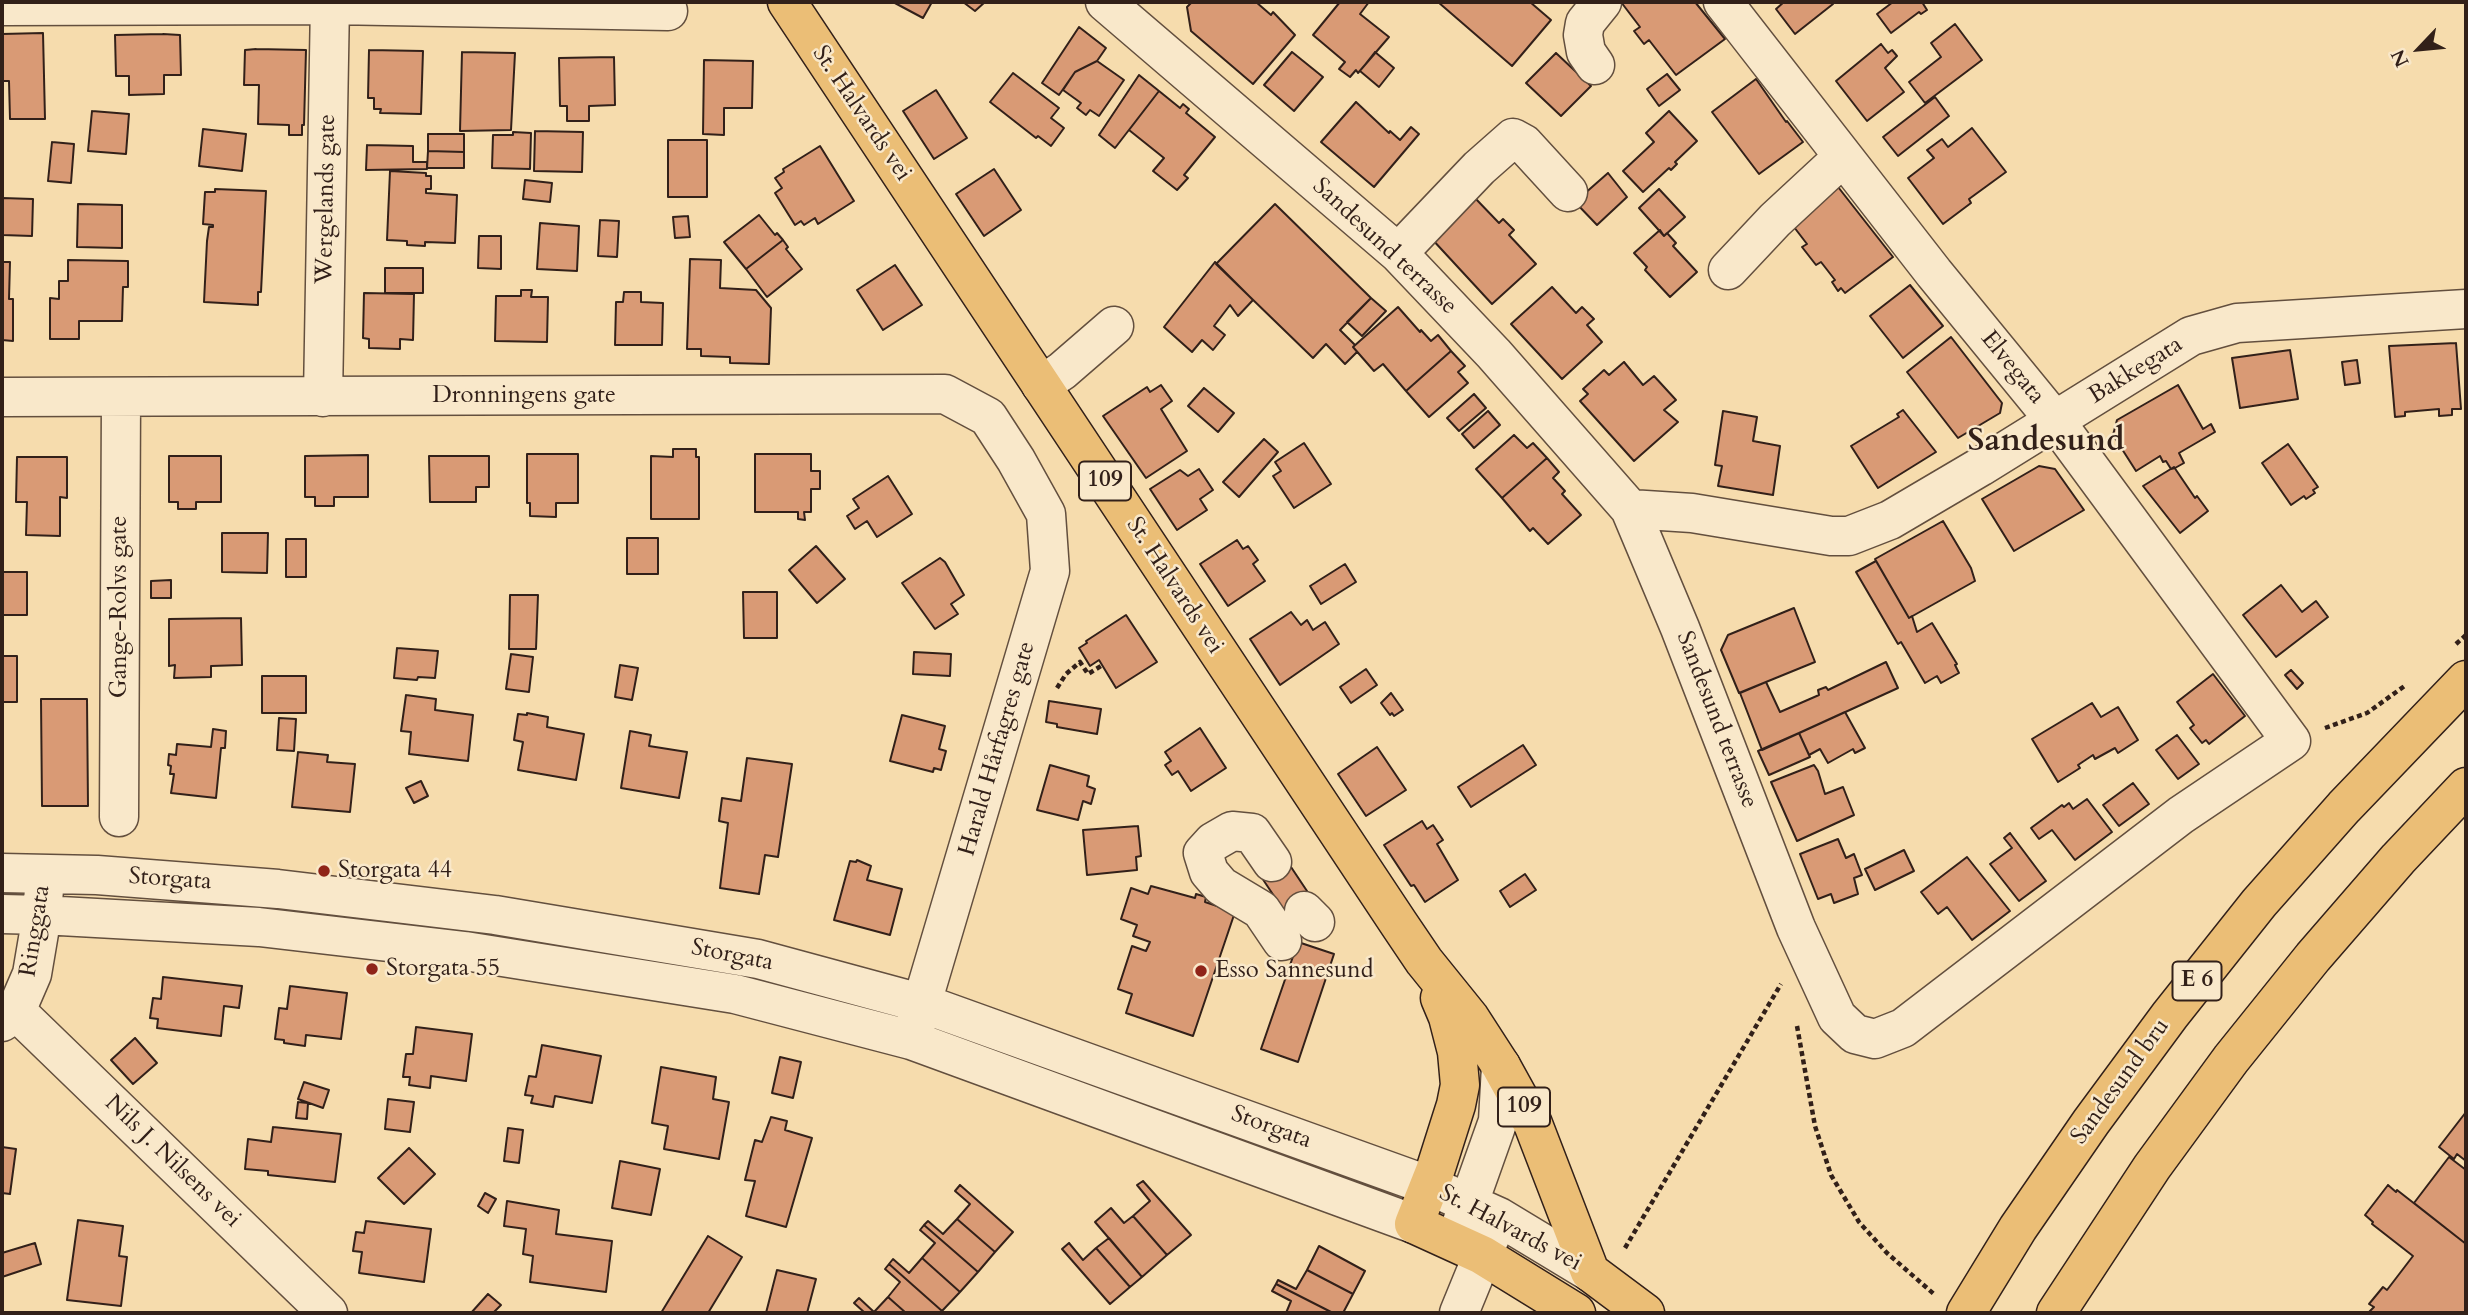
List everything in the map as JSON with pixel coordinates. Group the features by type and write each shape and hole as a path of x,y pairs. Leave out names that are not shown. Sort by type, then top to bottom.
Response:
{"main road":[{"name":"St. Halvards vei","path":"787,2 1424,961 1469,1018 1501,1066 1533,1124 1590,1272 1645,1313"},
{"name":"Sandesund bru","path":"1951,1305 2026,1217 2091,1122 2170,1015 2259,903 2344,807 2466,680"},
{"path":"2056,1313 2152,1167 2231,1059 2312,957 2466,787"},
{"name":"St. Halvards vei","path":"1424,961 1448,1017 1457,1052 1460,1085 1430,1186 1414,1224 1468,1249 1576,1313"}],"street":[{"path":"1595,65 1586,52 1585,23 1602,2"},
{"name":"Elvegata","path":"1723,2 1843,157 2056,422 2291,741"},
{"path":"2,6 330,4 668,11"},
{"name":"Wergelands gate","path":"323,397 330,4"},
{"name":"Sandesund terrasse","path":"1130,10 1398,253 1494,354 1630,509 1680,628 1796,928 1837,1017 1855,1034 1875,1039 1903,1028 2181,815 2291,741"},
{"path":"1398,253 1479,168 1513,138 1524,144 1568,192"},
{"path":"1728,270 1775,220 1843,157"},
{"name":"Bakkegata","path":"1630,509 1692,513 1831,536 1849,536 1890,520 2056,422 2191,336 2236,323 2466,309"},
{"path":"1041,385 1062,371 1114,326"},
{"name":"Dronningens gate","path":"2,397 945,394 988,417 1016,460"},
{"name":"Gange-Rolvs gate","path":"119,817 121,398"},
{"name":"Harald Hårfagres gate","path":"911,1040 924,1004 1050,571 1046,514 1016,460"},
{"path":"1272,862 1252,833 1232,831 1213,842 1203,853 1209,872 1222,886 1261,909 1300,925"},
{"name":"Storgata","path":"2,873 45,873 278,889 495,915 758,959 924,1004 1430,1186"},
{"name":"Ringgata","path":"9,1017 32,974 42,915 45,873"},
{"name":"Storgata","path":"2,915 259,927 466,951 735,995 911,1040 1414,1224"},
{"name":"Nils J. Nilsens vei","path":"9,1017 328,1313"},
{"path":"1459,1313 1468,1249 1484,1210 1498,1121 1501,1066"},
{"name":"St. Halvards vei","path":"1430,1186 1484,1210 1590,1272"}],"path":[{"path":"1055,690 1066,674 1080,662 1088,674 1101,666"},
{"path":"2291,741 2367,713"},
{"path":"1625,1248 1791,965 1796,928"},
{"path":"1796,1021 1815,1126 1831,1175 1859,1222 1887,1254 1951,1305"}],"building":[{"path":"893,2 932,2 923,18"},
{"path":"963,2 985,2 975,11"},
{"path":"1192,2 1256,2 1271,15 1273,12 1295,35 1253,84 1191,31 1187,7"},
{"path":"1340,2 1369,2 1360,14 1389,37 1358,73 1356,70 1350,77 1339,69 1345,62 1313,35"},
{"path":"1438,2 1530,2 1551,20 1512,66"},
{"path":"1621,2 1695,2 1725,39 1676,75 1649,40 1644,44 1634,31 1640,27"},
{"path":"1784,2 1833,4 1795,34 1776,9"},
{"path":"1893,2 1922,2 1927,10 1921,14 1919,12 1891,33 1877,14"},
{"path":"1955,24 1982,60 1925,103 1909,82 1941,57 1931,43"},
{"path":"1079,27 1106,48 1097,61 1075,72 1059,95 1042,83"},
{"path":"43,33 45,119 10,119 9,81 2,81 2,34"},
{"path":"115,35 180,35 181,75 164,75 164,94 129,95 129,76 116,76"},
{"path":"1881,44 1888,53 1892,50 1897,56 1885,68 1904,92 1867,121 1836,81"},
{"path":"245,50 306,50 302,135 289,135 289,125 258,124 259,85 244,85"},
{"path":"369,50 423,51 421,114 380,113 381,109 374,109 374,98 368,98"},
{"path":"462,52 515,53 511,130 460,131"},
{"path":"1292,52 1323,77 1294,111 1264,85"},
{"path":"1375,52 1394,68 1379,87 1360,71"},
{"path":"1556,53 1591,86 1561,116 1526,83"},
{"path":"614,57 615,105 589,106 589,121 567,121 567,106 560,106 559,58"},
{"path":"704,60 753,61 752,108 724,108 724,135 703,134"},
{"path":"1097,61 1124,80 1099,116 1090,110 1086,115 1077,108 1081,103 1063,90 1075,72"},
{"path":"1013,73 1059,108 1051,118 1064,128 1051,146 1038,136 1036,138 990,102"},
{"path":"1667,74 1680,90 1659,106 1647,89"},
{"path":"1139,75 1159,91 1115,148 1099,135"},
{"path":"1756,79 1803,142 1759,174 1712,112"},
{"path":"936,90 967,138 934,159 903,111"},
{"path":"1159,91 1180,108 1183,104 1189,109 1186,113 1215,137 1184,175 1188,178 1177,190 1153,171 1164,158 1129,130"},
{"path":"1935,97 1949,116 1898,156 1883,137"},
{"path":"1356,102 1400,140 1411,127 1419,134 1374,187 1321,142"},
{"path":"92,111 129,114 126,154 88,151"},
{"path":"1669,111 1697,141 1675,162 1677,164 1671,170 1669,168 1643,192 1623,171 1654,142 1646,133"},
{"path":"1972,128 2006,172 1969,199 1971,203 1943,224 1908,178 1934,158 1927,150 1942,139 1948,147"},
{"path":"203,129 246,134 242,171 199,166"},
{"path":"535,131 583,132 582,172 534,171"},
{"path":"513,132 531,133 530,169 492,168 493,135 513,135"},
{"path":"428,134 464,134 464,152 428,151"},
{"path":"668,140 707,140 707,197 668,197"},
{"path":"52,142 74,144 71,183 48,181"},
{"path":"367,145 413,146 413,162 427,162 427,169 366,170"},
{"path":"820,146 854,201 818,224 815,218 804,225 801,221 795,225 775,193 782,188 775,178 784,172 783,169"},
{"path":"428,151 464,152 464,168 427,168"},
{"path":"994,169 1021,210 984,236 956,194"},
{"path":"390,171 426,173 426,176 431,176 431,189 426,189 426,193 457,195 455,243 425,242 425,246 407,245 407,241 387,240"},
{"path":"1608,173 1627,197 1597,225 1575,202"},
{"path":"1831,178 1893,257 1845,293 1841,288 1838,291 1832,282 1835,280 1821,262 1816,265 1802,247 1807,244 1784,214"},
{"path":"525,180 552,183 550,202 523,199"},
{"path":"215,189 266,191 258,305 204,302 207,241 209,227 213,227 203,224 205,192 215,192"},
{"path":"1659,189 1685,217 1664,236 1639,208"},
{"path":"2,198 33,199 32,236 2,235"},
{"path":"1475,198 1499,223 1503,219 1514,230 1509,235 1536,264 1492,304 1431,238"},
{"path":"78,204 122,205 122,248 77,247"},
{"path":"1275,204 1371,298 1340,330 1355,345 1353,347 1357,352 1345,364 1326,344 1313,358 1216,264"},
{"path":"759,215 775,235 777,233 783,240 746,269 724,242"},
{"path":"688,216 690,237 675,238 673,217"},
{"path":"600,220 619,221 617,257 598,256"},
{"path":"540,223 579,226 577,271 537,269"},
{"path":"1660,230 1664,236 1667,233 1676,243 1673,246 1697,272 1670,297 1645,270 1647,267 1634,253"},
{"path":"479,236 501,236 501,269 478,268"},
{"path":"783,240 788,247 786,249 802,269 767,297 746,269"},
{"path":"690,259 721,260 720,288 756,290 771,308 769,364 730,363 730,357 701,356 701,349 687,349"},
{"path":"68,260 128,261 128,287 123,287 122,321 79,321 79,339 50,339 50,298 59,299 59,281 68,281"},
{"path":"2,262 10,262 9,299 13,299 13,341 2,340"},
{"path":"1215,262 1253,300 1238,316 1230,305 1214,326 1225,335 1213,350 1202,340 1192,352 1164,327"},
{"path":"895,265 922,305 883,330 857,290"},
{"path":"385,268 423,268 423,293 385,293"},
{"path":"1910,285 1943,326 1903,358 1870,316"},
{"path":"1552,287 1576,313 1582,307 1594,319 1587,325 1602,342 1562,379 1511,324"},
{"path":"521,290 532,290 531,297 548,297 547,342 495,341 496,296 521,296"},
{"path":"624,292 641,292 641,302 663,303 662,345 615,345 616,302 623,302"},
{"path":"364,293 414,294 413,340 400,339 400,349 369,348 369,339 363,338"},
{"path":"1371,298 1386,311 1362,336 1347,322"},
{"path":"1398,307 1420,332 1421,330 1431,341 1438,335 1451,351 1406,391 1383,364 1374,371 1353,347"},
{"path":"1951,337 2002,403 2000,413 1958,438 1907,372"},
{"path":"2456,343 2461,409 2452,409 2452,415 2439,416 2439,409 2405,412 2405,416 2395,417 2389,346"},
{"path":"2290,350 2298,399 2240,408 2232,358"},
{"path":"1451,351 1465,366 1458,372 1468,383 1429,417 1406,391"},
{"path":"2357,360 2360,383 2345,385 2342,362"},
{"path":"1624,362 1643,385 1654,376 1676,400 1664,410 1678,422 1634,461 1580,401 1588,394 1583,389 1604,370 1609,375"},
{"path":"1161,385 1172,401 1161,409 1187,451 1146,478 1103,416 1147,387 1150,392"},
{"path":"2178,385 2203,429 2211,424 2215,432 2179,453 2184,463 2175,468 2171,469 2160,456 2136,471 2113,435 2117,420"},
{"path":"1204,388 1234,413 1218,432 1188,406"},
{"path":"1474,394 1486,408 1459,431 1447,418"},
{"path":"1903,410 1936,452 1878,488 1851,446 1899,417 1897,414"},
{"path":"1488,411 1500,425 1474,448 1462,434"},
{"path":"1723,411 1757,417 1753,441 1780,446 1773,495 1718,486 1722,466 1715,465"},
{"path":"1514,435 1527,448 1533,443 1547,458 1502,498 1476,469"},
{"path":"1264,439 1278,452 1239,497 1223,482"},
{"path":"1304,443 1331,484 1294,508 1273,476 1281,471 1275,462"},
{"path":"2288,444 2318,487 2313,490 2315,493 2306,499 2304,496 2291,505 2262,463"},
{"path":"673,449 696,449 696,457 699,457 699,519 651,519 651,456 673,457"},
{"path":"527,454 578,454 578,503 556,503 556,517 530,516 530,503 527,503"},
{"path":"755,454 811,454 811,471 820,471 820,489 811,489 811,512 804,512 805,520 798,519 798,512 755,512"},
{"path":"368,455 368,497 334,497 334,506 315,506 315,497 305,497 305,456"},
{"path":"169,456 221,456 221,502 196,502 196,509 178,509 178,502 169,502"},
{"path":"429,456 489,456 489,487 476,487 476,502 430,502"},
{"path":"17,457 67,457 67,498 60,497 60,536 26,535 27,502 16,502"},
{"path":"1547,458 1559,472 1553,478 1565,491 1562,494 1581,515 1548,544 1533,528 1530,531 1502,498"},
{"path":"2039,466 2055,469 2084,510 2014,551 1982,499"},
{"path":"2174,467 2195,498 2197,496 2208,511 2180,533 2143,486"},
{"path":"1199,469 1213,490 1200,499 1207,510 1177,530 1150,489 1180,470 1188,476"},
{"path":"888,476 912,514 877,537 867,521 855,529 847,516 859,508 853,499"},
{"path":"1943,521 1971,568 1975,581 1909,618 1875,559"},
{"path":"222,533 268,533 267,573 222,572"},
{"path":"627,538 658,538 658,574 627,574"},
{"path":"286,539 306,539 306,577 286,577"},
{"path":"1237,540 1243,549 1248,546 1258,560 1253,564 1265,581 1228,606 1200,564"},
{"path":"816,546 845,579 817,603 789,570"},
{"path":"940,558 964,595 951,604 958,614 935,629 902,583"},
{"path":"1876,561 1909,618 1912,616 1917,632 1932,623 1957,664 1955,665 1959,673 1941,683 1937,676 1925,683 1901,642 1898,644 1856,572"},
{"path":"1345,564 1356,582 1321,604 1310,586"},
{"path":"2,572 27,572 27,615 2,615"},
{"path":"171,580 171,598 151,598 151,581"},
{"path":"2281,585 2302,612 2316,601 2328,617 2276,657 2243,615"},
{"path":"743,592 777,592 777,638 744,638"},
{"path":"510,595 538,595 536,649 509,649"},
{"path":"1794,608 1815,662 1739,693 1721,650 1728,635"},
{"path":"1291,612 1301,625 1307,620 1313,630 1325,622 1339,644 1280,685 1250,639"},
{"path":"1126,615 1157,662 1116,688 1099,660 1090,666 1079,648"},
{"path":"241,618 242,665 211,666 211,677 174,678 175,665 169,666 169,619"},
{"path":"397,648 438,651 435,678 394,678"},
{"path":"914,652 951,654 950,676 913,674"},
{"path":"511,654 533,657 529,692 506,689"},
{"path":"2,656 17,656 17,702 2,702"},
{"path":"1886,662 1898,688 1762,750 1740,693 1766,682 1780,712 1819,695 1818,690 1826,687 1828,690"},
{"path":"620,665 638,668 632,700 615,697"},
{"path":"1366,669 1377,685 1351,703 1340,687"},
{"path":"2291,670 2303,683 2297,689 2285,675"},
{"path":"2213,674 2245,716 2209,744 2206,740 2202,743 2190,728 2194,725 2177,702"},
{"path":"262,676 306,676 306,713 262,713"},
{"path":"1391,693 1403,710 1394,716 1392,713 1390,715 1381,703"},
{"path":"406,695 436,699 435,710 473,715 468,761 409,754 411,732 401,731"},
{"path":"41,699 87,699 88,806 42,806"},
{"path":"1049,701 1101,709 1097,734 1057,727 1057,724 1046,722"},
{"path":"2092,703 2101,717 2118,707 2138,740 2118,753 2115,748 2095,759 2093,755 2078,765 2080,768 2058,782 2032,739"},
{"path":"1845,712 1865,748 1855,753 1853,749 1828,763 1820,749 1809,755 1799,733"},
{"path":"518,714 548,717 547,727 584,734 576,780 518,770 523,742 514,740"},
{"path":"902,715 945,726 939,749 946,751 941,770 934,768 933,772 890,761"},
{"path":"279,718 296,719 294,751 277,750"},
{"path":"1200,728 1226,768 1191,791 1178,771 1172,775 1165,765 1171,761 1165,752"},
{"path":"213,729 226,731 225,748 221,748 216,798 171,793 174,774 170,774 169,754 176,755 177,744 211,747"},
{"path":"630,731 651,735 649,746 687,752 679,798 621,788"},
{"path":"1799,733 1810,757 1769,775 1758,751"},
{"path":"2177,735 2199,764 2178,779 2156,750"},
{"path":"1523,745 1536,765 1471,807 1458,787"},
{"path":"1377,747 1406,790 1366,816 1338,774"},
{"path":"298,752 328,755 327,762 355,764 350,812 292,807"},
{"path":"747,758 792,764 778,857 765,855 759,894 720,888 728,823 719,821 722,798 741,801"},
{"path":"1050,765 1089,776 1087,786 1095,789 1091,804 1083,801 1078,820 1037,810"},
{"path":"1814,765 1825,794 1843,787 1854,815 1797,841 1771,782"},
{"path":"421,781 428,796 414,803 406,788"},
{"path":"2133,783 2149,804 2119,826 2103,805"},
{"path":"2087,799 2112,832 2075,860 2052,830 2039,839 2031,828 2062,805 2064,807 2069,803 2073,809"},
{"path":"1422,821 1427,829 1433,825 1443,840 1437,844 1458,880 1425,902 1384,845"},
{"path":"1138,826 1141,856 1136,857 1137,870 1087,875 1083,830"},
{"path":"2010,833 2046,881 2019,901 1990,864 2012,848 2004,838"},
{"path":"1838,839 1846,858 1854,854 1862,875 1854,878 1858,894 1834,903 1831,894 1818,899 1800,854"},
{"path":"1904,850 1914,871 1875,890 1865,869"},
{"path":"1283,855 1315,903 1290,920 1258,872"},
{"path":"1967,857 2010,911 1972,940 1947,907 1938,914 1921,892"},
{"path":"857,860 871,866 867,880 902,889 890,935 834,920 850,861"},
{"path":"1525,874 1536,890 1510,907 1500,891"},
{"path":"1151,886 1195,898 1196,894 1206,897 1205,902 1235,912 1193,1036 1126,1013 1132,994 1118,989 1132,946 1146,951 1150,942 1133,936 1137,925 1121,919 1131,888 1148,894"},
{"path":"1298,942 1334,954 1298,1062 1261,1049"},
{"path":"163,977 242,986 239,1008 224,1006 221,1036 157,1028 158,1019 150,1018 153,998 161,999"},
{"path":"290,986 347,993 341,1039 306,1035 305,1046 275,1039 279,1008 287,1009"},
{"path":"416,1027 472,1034 466,1081 431,1076 430,1088 409,1085 410,1077 403,1077 406,1054 413,1054"},
{"path":"135,1038 157,1063 133,1084 111,1060"},
{"path":"542,1045 601,1056 592,1103 555,1096 553,1107 531,1103 533,1096 525,1095 529,1076 536,1077"},
{"path":"780,1057 801,1062 793,1098 772,1093"},
{"path":"661,1067 716,1077 713,1099 729,1102 719,1159 664,1149 668,1126 652,1123"},
{"path":"304,1082 329,1090 323,1108 298,1099"},
{"path":"388,1099 414,1102 410,1132 385,1129"},
{"path":"298,1102 308,1103 307,1119 296,1118"},
{"path":"2466,1112 2466,1161 2457,1154 2454,1159 2439,1147"},
{"path":"771,1117 787,1121 785,1130 812,1138 786,1227 746,1216 755,1181 745,1180 755,1140 762,1142"},
{"path":"273,1127 341,1134 335,1182 268,1175 268,1171 245,1169 248,1139 271,1142"},
{"path":"508,1128 523,1130 519,1163 504,1161"},
{"path":"2,1147 16,1149 10,1194 2,1193"},
{"path":"409,1148 435,1174 404,1204 378,1178"},
{"path":"2449,1157 2466,1170 2466,1244 2414,1203"},
{"path":"620,1161 660,1169 651,1215 612,1208"},
{"path":"1143,1181 1191,1235 1167,1255 1133,1216 1150,1201 1137,1185"},
{"path":"960,1185 1013,1232 995,1252 957,1219 970,1204 955,1191"},
{"path":"2388,1185 2466,1244 2466,1313 2368,1313 2374,1307 2369,1304 2383,1287 2387,1290 2413,1256 2372,1224 2365,1215"},
{"path":"485,1193 496,1199 488,1213 478,1206"},
{"path":"507,1201 559,1210 556,1234 612,1241 606,1292 530,1282 533,1256 523,1254 526,1229 504,1226"},
{"path":"1111,1208 1124,1223 1133,1216 1167,1255 1142,1277 1095,1222"},
{"path":"957,1219 995,1252 978,1272 924,1225 928,1221 943,1234"},
{"path":"78,1220 123,1226 119,1256 127,1257 121,1306 67,1300"},
{"path":"366,1221 431,1229 424,1282 359,1273 362,1252 353,1251 356,1232 364,1233"},
{"path":"924,1225 978,1272 960,1292 922,1258 935,1243 920,1230"},
{"path":"708,1236 742,1257 708,1313 661,1313"},
{"path":"1109,1238 1142,1277 1130,1287 1096,1248"},
{"path":"35,1243 41,1264 2,1277 2,1253"},
{"path":"1069,1243 1083,1260 1096,1248 1130,1287 1110,1304 1062,1249"},
{"path":"1319,1246 1365,1271 1353,1294 1307,1270"},
{"path":"922,1258 960,1292 942,1311 889,1264 893,1259 909,1273"},
{"path":"889,1264 942,1311 941,1313 906,1313 888,1297 900,1282 885,1269"},
{"path":"777,1270 816,1279 807,1313 766,1313"},
{"path":"1307,1270 1353,1294 1343,1313 1333,1313 1276,1284 1278,1280 1296,1289"},
{"path":"1276,1284 1333,1313 1286,1313 1291,1301 1272,1291"},
{"path":"488,1294 501,1305 493,1313 471,1313"},
{"path":"888,1297 906,1313 865,1313 854,1303 859,1298 874,1312"}],"place":[{"name":"Storgata 44","path":"324,871"},
{"name":"Storgata 55","path":"372,969"},
{"name":"Esso Sannesund","path":"1201,971"}],"district":[{"name":"Sandesund","path":"2046,443"}]}
